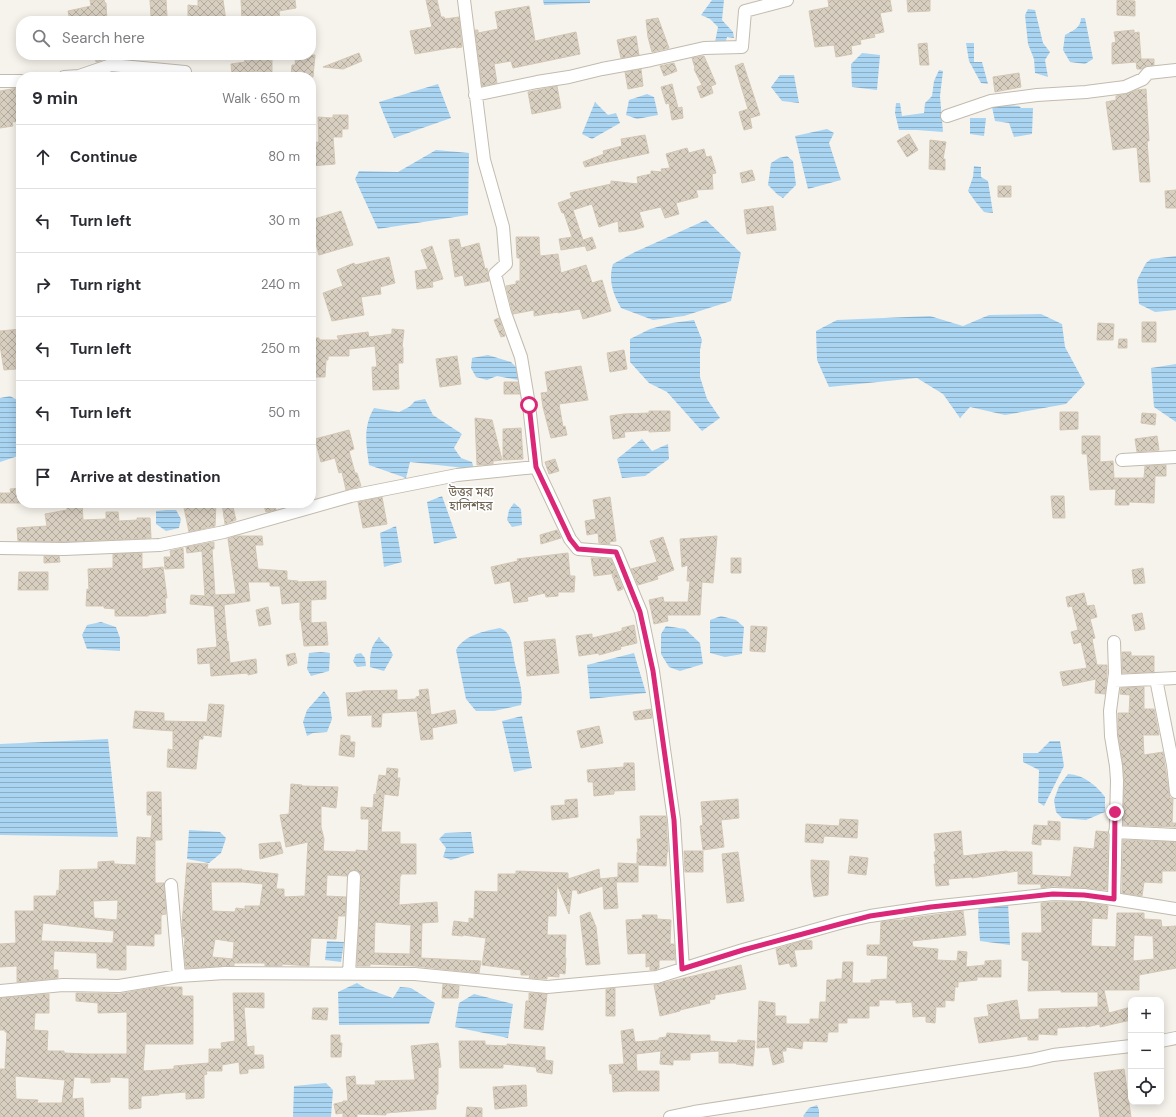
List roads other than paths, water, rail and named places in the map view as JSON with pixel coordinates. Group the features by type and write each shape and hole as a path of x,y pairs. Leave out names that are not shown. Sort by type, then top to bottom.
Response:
{"street":[{"path":"464,0 484,160 503,226 506,264 495,274 505,313 521,357 529,405 536,467 570,539 578,549 616,552 640,612 653,671 674,820 682,969"},
{"path":"475,95 569,77 602,68 651,60 704,48 742,46 745,11 787,0"},
{"path":"91,72 111,65 186,72"},
{"path":"948,116 991,101 1125,87 1143,79 1148,73 1176,70"},
{"path":"0,81 16,81"},
{"path":"1122,460 1176,457"},
{"path":"316,506 351,496 457,475 536,467"},
{"path":"0,548 64,549 160,545 224,532 309,508"},
{"path":"1114,642 1114,681 1110,711 1111,736 1117,781 1114,899"},
{"path":"1114,681 1176,678"},
{"path":"1156,679 1173,765 1176,792"},
{"path":"1115,832 1176,835"},
{"path":"349,973 354,877"},
{"path":"171,885 180,976"},
{"path":"0,991 63,985 119,986 180,976 225,973 415,974 547,987 656,977 751,948 870,916 931,907 1053,894 1084,895 1176,909"},
{"path":"1164,1040 1176,1038"},
{"path":"670,1117 695,1115 1031,1060 1053,1055 1128,1046"}],"water":[{"path":"543,0 590,0 590,3 544,5"},
{"path":"712,0 724,0 722,20 733,32 734,38 727,37 725,44 715,42 718,27 710,19 701,15"},
{"path":"1028,9 1035,10 1043,43 1050,52 1045,60 1048,77 1035,73 1034,59 1028,44 1025,15"},
{"path":"1081,18 1085,18 1093,59 1085,64 1070,62 1063,50 1065,35 1078,27"},
{"path":"966,43 974,43 974,62 982,62 988,84 981,83 969,61"},
{"path":"862,53 880,55 877,90 852,87 851,64"},
{"path":"939,70 943,71 940,96 943,132 899,130 895,113 896,103 900,103 902,116 924,113 925,103 932,96 934,81"},
{"path":"780,75 794,75 799,103 782,101 771,87"},
{"path":"438,84 451,118 394,138 379,102"},
{"path":"647,94 654,97 658,115 637,119 626,115 629,100"},
{"path":"595,102 608,115 616,113 620,123 592,139 582,134"},
{"path":"1008,105 1019,106 1021,108 1033,108 1032,134 1014,137 1009,123 995,121 992,107"},
{"path":"970,118 986,118 984,136 970,134"},
{"path":"827,129 834,133 829,143 841,180 808,189 795,136"},
{"path":"436,150 469,153 468,215 378,229 355,179 359,171 398,172"},
{"path":"787,156 793,161 796,185 783,198 768,185 771,163 779,158"},
{"path":"974,166 981,167 981,177 988,181 993,213 984,212 968,191 973,177"},
{"path":"706,220 741,253 731,301 684,316 653,320 621,308 612,287 611,276 613,264 635,252"},
{"path":"1176,256 1176,310 1155,312 1139,304 1137,280 1146,263 1151,259"},
{"path":"1041,314 1062,324 1065,347 1085,384 1066,404 1005,415 970,407 960,418 943,394 917,378 829,387 817,360 816,331 837,320 930,316 963,326 989,315"},
{"path":"694,320 702,340 700,350 700,377 707,399 720,418 702,431 667,392 649,383 630,362 630,339 650,329 672,323"},
{"path":"488,355 511,362 520,371 523,381 497,376 487,380 476,377 471,368 472,358"},
{"path":"1176,364 1176,422 1154,407 1151,368"},
{"path":"10,396 16,399 16,457 0,462 0,398"},
{"path":"425,399 433,415 462,434 454,448 461,458 472,462 474,469 410,462 406,478 369,465 366,436 368,422 374,408 399,412 409,407 415,401"},
{"path":"642,439 652,451 668,444 669,459 645,476 622,478 617,459"},
{"path":"442,496 457,538 434,544 427,502"},
{"path":"514,503 521,509 522,525 512,527 507,520 509,510"},
{"path":"176,510 181,519 179,528 166,531 156,524 156,511"},
{"path":"396,526 402,562 384,567 380,533"},
{"path":"721,616 736,620 744,627 742,654 725,657 710,653 710,620"},
{"path":"101,622 116,627 120,638 120,651 87,649 82,635 87,625"},
{"path":"666,626 685,629 700,643 703,664 680,671 669,667 661,654 661,634"},
{"path":"500,628 510,637 521,690 521,705 494,711 476,711 466,699 456,650 464,641 475,634"},
{"path":"379,637 389,647 393,655 384,671 370,667 371,651"},
{"path":"309,653 330,653 329,671 311,676 307,669"},
{"path":"361,653 365,658 366,666 357,667 353,661 356,654"},
{"path":"634,653 646,693 590,699 587,665"},
{"path":"324,691 329,698 332,719 327,732 313,733 307,736 303,722 307,710"},
{"path":"522,716 532,768 514,772 502,721"},
{"path":"108,739 118,837 0,835 0,744"},
{"path":"1050,741 1060,741 1064,766 1044,806 1038,802 1039,770 1023,762 1023,753 1038,753"},
{"path":"1068,774 1079,776 1098,788 1105,797 1105,812 1086,820 1062,818 1056,812 1054,800 1059,786"},
{"path":"189,830 220,832 226,838 221,853 209,863 187,859"},
{"path":"471,832 474,853 451,860 443,857 446,848 439,839 445,833"},
{"path":"1008,902 1010,945 980,941 978,915 979,905"},
{"path":"327,941 344,942 341,962 325,960"},
{"path":"357,983 365,988 393,998 400,987 411,988 435,1003 429,1024 339,1025 338,992"},
{"path":"474,994 513,1004 508,1038 455,1027 459,1003"},
{"path":"326,1083 333,1090 331,1117 293,1117 294,1086"},
{"path":"817,1105 819,1117 803,1116 809,1108"}],"district":[{"name":"উত্তর মধ্য হালিশহর","path":"471,499"}]}
